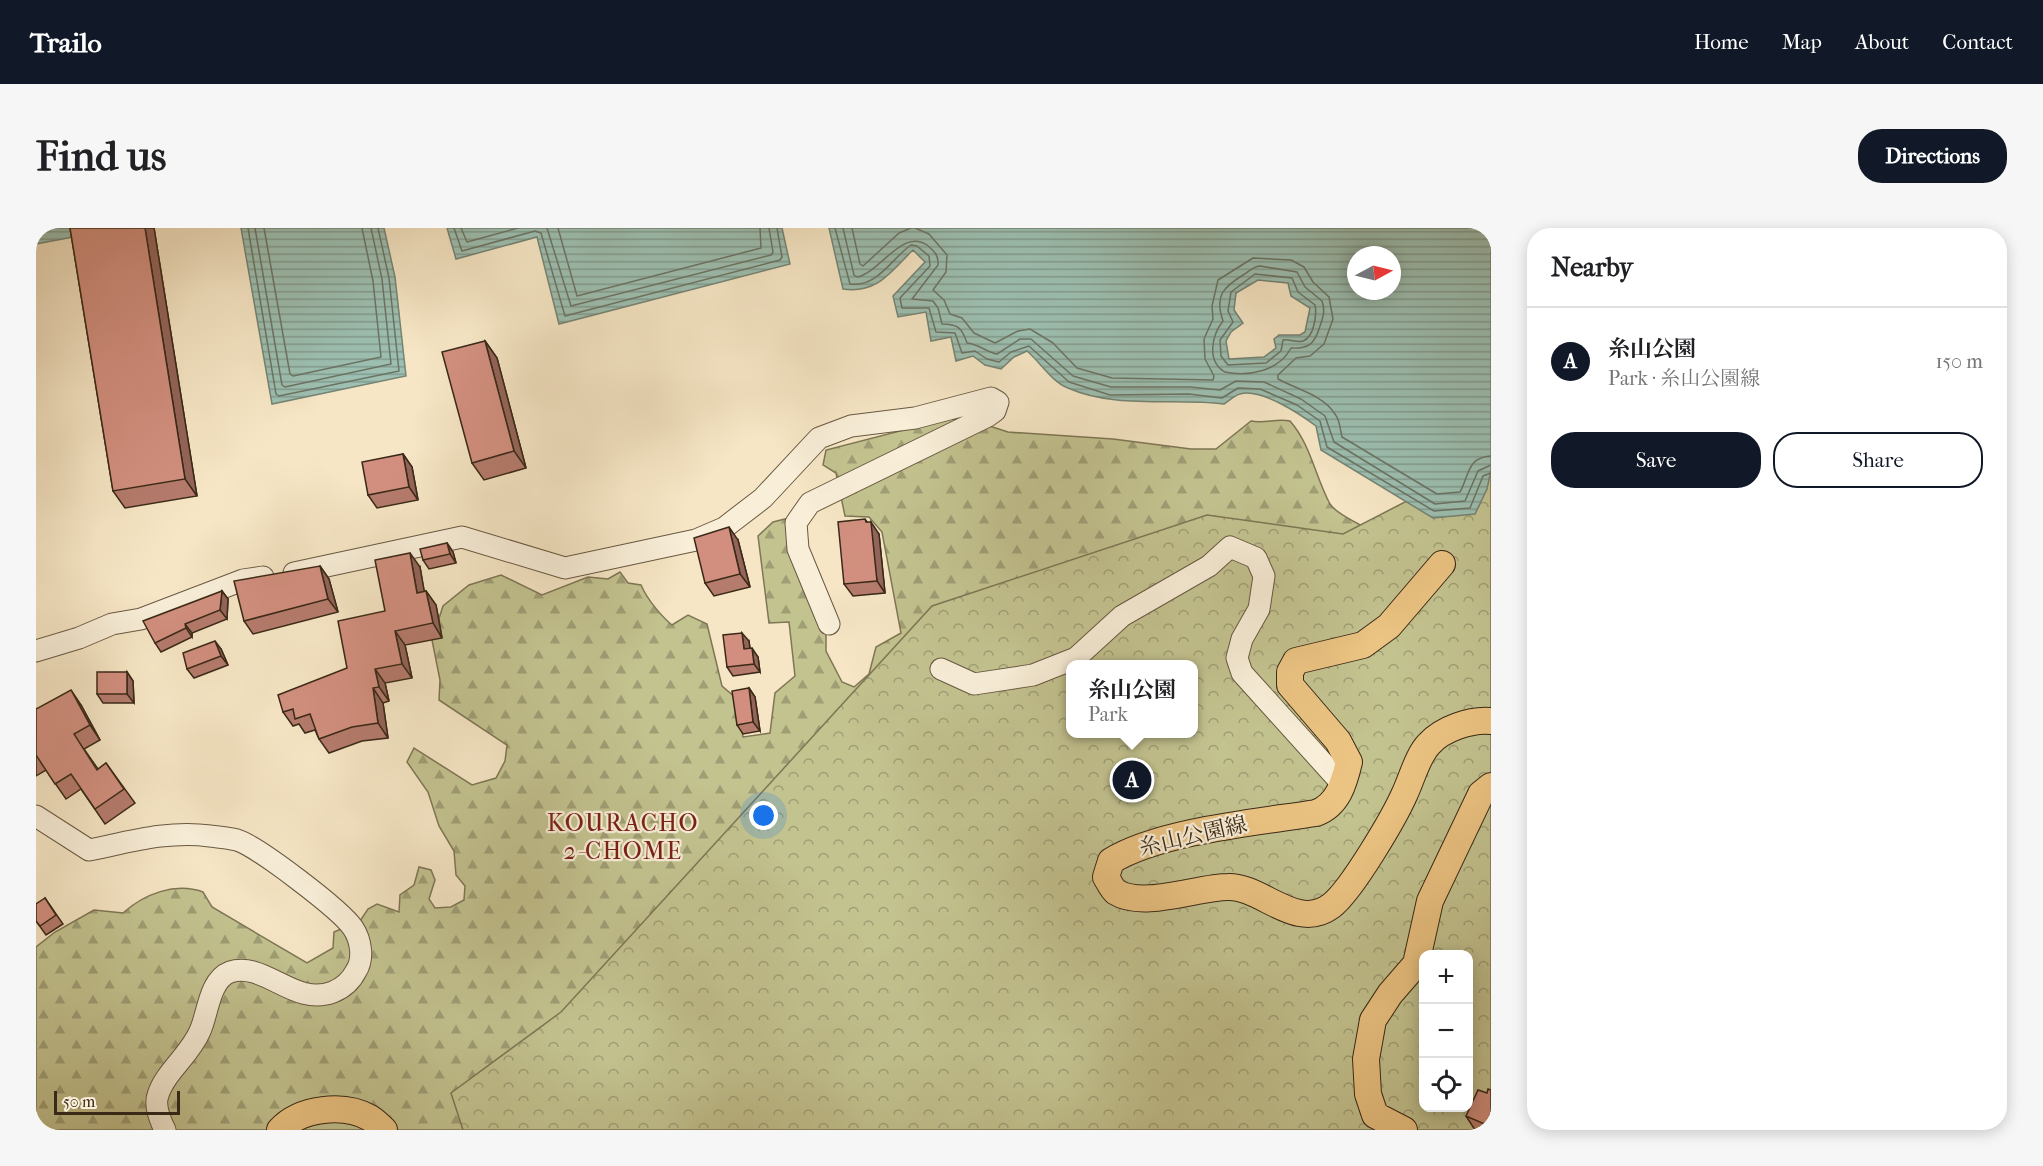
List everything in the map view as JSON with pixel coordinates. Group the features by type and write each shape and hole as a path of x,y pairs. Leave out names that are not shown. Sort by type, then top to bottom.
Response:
{"main road":[{"name":"糸山公園線","path":"1442,564 1389,626 1363,645 1296,661 1290,672 1290,685 1338,741 1349,762 1343,785 1328,809 1316,813 1235,825 1128,851 1112,861 1106,877 1114,891 1128,897 1154,897 1230,886 1258,896 1286,911 1313,913 1330,907 1350,885 1397,811 1427,745 1447,730 1491,721"},
{"path":"1404,1130 1375,1115 1368,1094 1366,1059 1373,1020 1390,994 1416,964 1430,902 1481,794 1491,786"},
{"path":"280,1130 286,1123 309,1113 329,1109 350,1111 369,1117 384,1130"}],"street":[{"path":"36,651 79,639 112,624 141,619 243,580 312,570 462,537 565,568 696,540 724,528 763,498 819,438 851,426 915,418 991,398 998,402 995,411 988,416 810,503 796,523 798,549 830,624"},
{"path":"1071,660 1122,616 1209,566 1230,547 1256,558 1264,576 1259,609 1242,639 1237,658 1242,673 1343,785"},
{"path":"941,669 974,684 1033,675 1066,662"},
{"path":"36,816 89,850 151,836 207,835 238,840 260,852 333,909 353,928 361,947 357,970 342,988 320,997 294,992 268,978 245,971 229,973 216,984 201,1030 190,1052 163,1083 156,1098 159,1116 165,1130"}],"green space":[{"path":"958,416 1008,432 1113,439 1191,449 1216,449 1251,421 1290,421 1308,450 1330,504 1337,511 1367,528 1450,565 1491,1130 36,1130 36,947 55,932 94,910 123,913 150,895 171,889 192,889 203,892 212,907 307,963 333,948 334,932 360,921 368,909 377,904 399,912 400,895 414,885 419,867 431,870 435,880 429,899 435,908 451,907 464,900 465,886 456,875 454,851 439,826 428,792 407,762 414,748 472,785 496,778 505,761 507,745 439,700 440,680 432,640 443,606 469,585 501,575 542,595 588,577 608,579 620,572 628,583 641,585 655,607 672,625 688,615 707,624 722,686 736,698 743,737 770,733 775,693 795,676 789,622 769,623 758,536 773,522 793,517 826,627 826,651 842,682 854,687 869,674 876,647 901,633 882,532 869,517 845,516 836,473 823,465 826,450"},
{"path":"1491,463 1491,1130 463,1130 451,1093 561,1012 932,606 1207,515 1343,534 1461,473"}],"water":[{"path":"36,228 121,228 36,244"},
{"path":"241,228 384,228 395,277 406,376 272,404"},
{"path":"447,228 782,228 790,264 559,324 537,237 456,259"},
{"path":"829,228 1491,228 1491,470 1487,489 1475,514 1433,518 1321,450 1316,426 1269,398 1249,393 1240,394 1224,404 1105,399 1062,385 1051,377 1027,351 1014,357 1001,369 985,365 973,356 956,361 951,337 931,341 926,312 898,317 893,296 925,262 913,250 882,280 874,285 855,290 843,289","holes":["1258,280 1288,283 1291,296 1310,308 1305,332 1300,335 1279,335 1274,339 1276,348 1264,357 1229,359 1226,341 1231,332 1243,323 1234,310 1236,293"]}],"building":[{"path":"70,228 145,228 185,479 113,491"},
{"path":"485,341 514,451 472,463 442,352"},
{"path":"403,454 409,487 368,495 362,462"},
{"path":"865,519 866,522 871,522 877,581 844,584 838,522"},
{"path":"729,527 740,574 705,583 694,538"},
{"path":"447,543 450,554 423,560 420,549"},
{"path":"410,553 417,593 426,591 433,623 395,631 402,664 375,669 379,687 373,688 378,723 352,727 319,739 310,714 295,719 293,709 283,712 278,695 347,668 338,621 385,611 375,560"},
{"path":"320,566 328,599 244,621 234,581"},
{"path":"222,591 220,610 185,624 186,628 155,643 143,621"},
{"path":"742,633 744,649 752,648 754,664 727,667 723,635"},
{"path":"215,641 221,656 187,669 183,653"},
{"path":"97,672 127,672 127,694 97,694"},
{"path":"749,688 753,722 737,725 732,691"},
{"path":"71,690 90,725 74,734 97,770 106,763 124,789 95,809 71,774 55,784 36,755 36,709"},
{"path":"45,898 56,915 40,926 36,921 36,904"},
{"path":"1488,1089 1491,1090 1491,1130 1487,1125 1466,1116 1468,1112 1473,1112 1473,1101 1478,1090 1487,1093"}],"place":[{"name":"糸山公園","path":"1132,780"}],"district":[{"name":"KOURACHO 2-CHOME","path":"623,837"}]}
